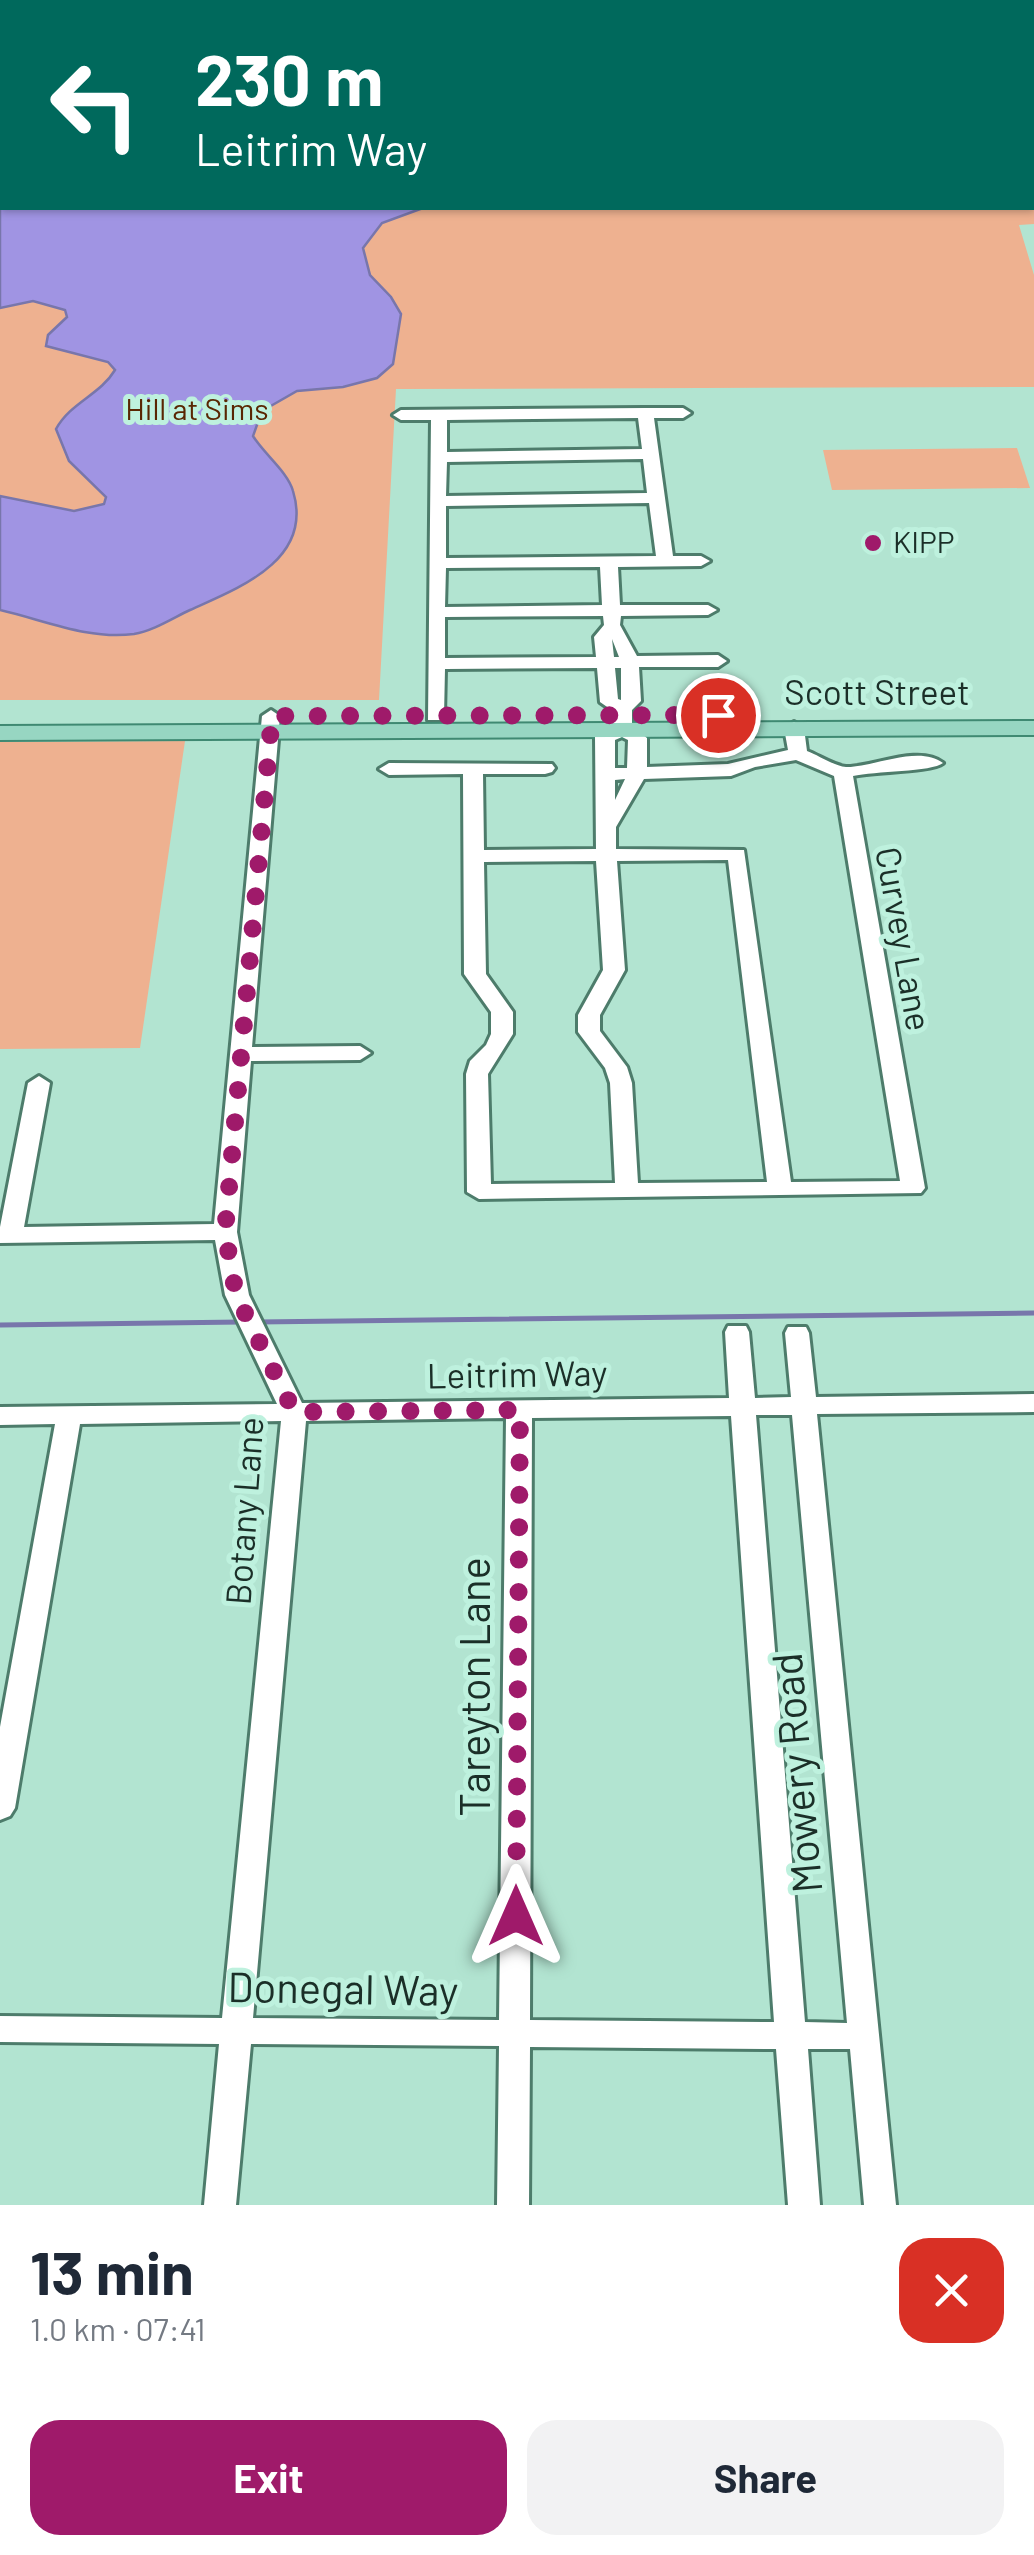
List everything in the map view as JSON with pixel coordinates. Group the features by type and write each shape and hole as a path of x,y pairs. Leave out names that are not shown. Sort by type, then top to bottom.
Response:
{"main road":[{"name":"Scott Street","path":"10,725 622,718 794,728 1034,714"},
{"name":"Scott Street","path":"271,724 436,716 926,721 1034,728"}],"street":[{"path":"645,413 665,561"},
{"path":"400,415 683,413"},
{"path":"436,716 439,415"},
{"path":"439,457 651,454"},
{"path":"438,501 656,498"},
{"path":"438,563 701,561"},
{"path":"608,824 628,799 639,771 637,738 609,702 604,637 612,619 609,562"},
{"path":"439,612 612,619 708,610"},
{"path":"612,619 624,637 632,701 606,738 606,854 614,970 588,1015 589,1032 616,1067 621,1084 627,1191"},
{"path":"438,664 605,672 718,661"},
{"name":"Botany Lane","path":"220,2205 294,1412 232,1282 225,1232 271,724"},
{"path":"794,728 798,754"},
{"path":"608,774 731,770 750,762 798,754 842,773 882,764 933,764"},
{"path":"473,768 475,974 502,1012 502,1034 477,1074 479,1192 780,1189 738,854 474,856"},
{"path":"389,769 546,768"},
{"name":"Curvey Lane","path":"780,1189 913,1188 842,773"},
{"path":"242,1054 360,1052"},
{"path":"39,1083 6,1235 225,1232"},
{"name":"Mowery Road","path":"737,1332 804,2205"},
{"name":"Mowery Road","path":"797,1333 880,2205"},
{"name":"Leitrim Way","path":"0,1416 1034,1404"},
{"name":"Tareyton Lane","path":"512,2205 520,1410"},
{"path":"0,1808 69,1415"},
{"name":"Donegal Way","path":"0,2029 865,2036"}],"green space":[{"name":"Hill at Sims","path":"0,210 1034,210 1034,224 1019,225 1034,275 1034,387 396,389 379,700 0,700"},
{"path":"1017,448 1030,488 832,490 823,450"},
{"path":"185,741 140,1048 0,1049 0,742"}],"shaded area":[{"path":"0,210 418,210 382,223 363,248 370,275 401,314 393,364 377,378 343,387 297,391 262,411 253,436 290,484 297,515 293,536 283,553 268,568 230,592 134,634 83,632 0,610 0,496 74,511 104,504 106,497 69,461 56,429 115,370 108,362 46,346 48,335 67,317 65,310 33,301 0,308"}],"waterway":[{"path":"258,1322 1034,1313"},
{"path":"0,1325 242,1322"}],"place":[{"name":"KIPP","path":"873,543"}],"route":[{"path":"516,1916 520,1410 294,1412 236,1295 230,1272 225,1232 272,716 718,715"}]}
